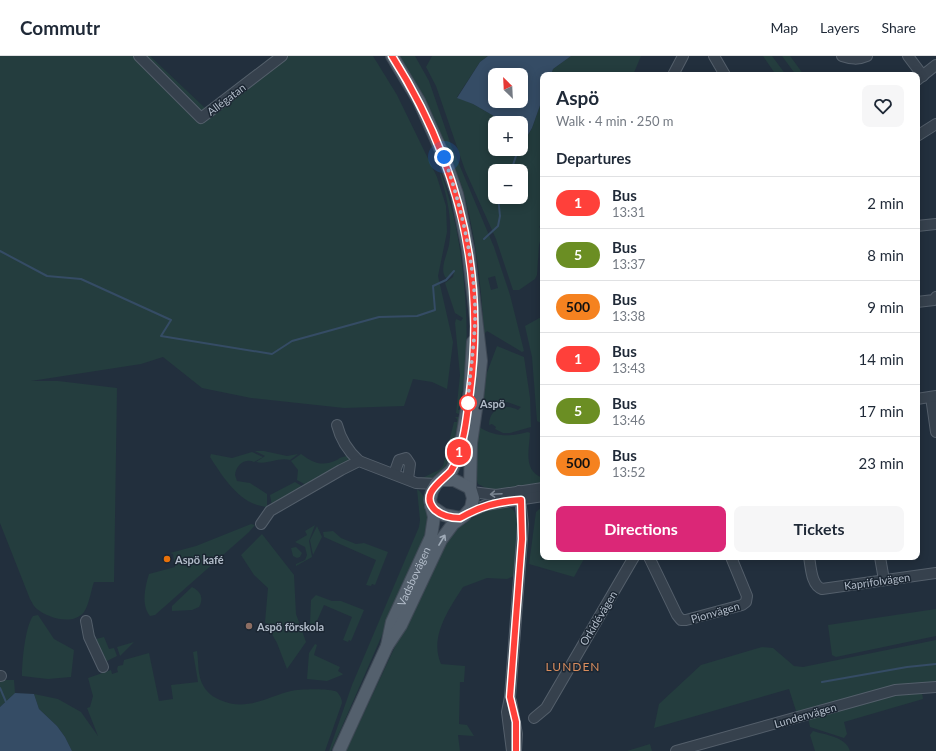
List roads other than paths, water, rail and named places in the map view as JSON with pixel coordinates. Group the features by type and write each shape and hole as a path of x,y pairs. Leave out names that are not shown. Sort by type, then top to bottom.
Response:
{"main road":[{"path":"392,56 409,83 429,121 452,177 468,249 475,321 481,361 471,443 472,502 463,516 444,516 431,502 432,491 438,482 452,470 460,451 470,391 475,321"},
{"path":"438,482 454,480 471,490"},
{"name":"Vadsbovägen","path":"387,646 392,622 431,537 434,517 431,502"},
{"name":"Vadsbovägen","path":"339,751 387,646 401,625 442,540 453,524 463,516"}],"street":[{"name":"Allégatan","path":"139,56 201,118 282,56"},
{"path":"674,72 682,56"},
{"path":"714,56 723,72"},
{"path":"842,56 861,59 867,56"},
{"path":"908,56 917,72"},
{"path":"920,78 936,66"},
{"path":"920,134 936,124"},
{"path":"920,226 936,224"},
{"path":"920,302 935,299"},
{"path":"920,399 934,397 936,432"},
{"path":"337,425 342,441 348,451 359,461 412,481 438,482"},
{"path":"394,474 399,460 406,458 410,461 412,481 431,502"},
{"path":"261,524 270,511 359,461"},
{"path":"463,516 486,505 540,489"},
{"path":"471,490 496,495 540,496"},
{"path":"512,751 507,712 510,697 522,539 520,495"},
{"name":"Orkidévägen","path":"534,718 546,708 632,560"},
{"name":"Pionvägen","path":"650,560 677,615 681,620 742,605 746,602 747,596 732,560"},
{"name":"Kaprifolvägen","path":"810,560 814,582 817,587 822,589 936,573"},
{"path":"881,560 884,580"},
{"path":"86,620 89,637 103,667"},
{"name":"Lundenvägen","path":"676,751 895,690 936,687"},
{"path":"510,697 516,722 516,751"}],"water":[{"path":"488,56 571,56 553,69 552,72 540,72 540,105 528,135 528,116 494,116 473,104 457,98 480,62"},
{"path":"15,693 34,694 39,709 57,726 65,737 72,751 0,751 0,707"}],"waterway":[{"path":"513,164 516,156"},
{"path":"484,239 498,226 500,216 499,204"},
{"path":"0,251 47,276 81,279 171,320 161,336 272,354 292,341 379,317 417,316 435,310 433,286 446,280 454,271"},
{"path":"822,682 907,667 936,664"},
{"path":"0,688 6,702"}],"place":[{"name":"Aspö","path":"468,403"},
{"name":"Aspö kafé","path":"167,559"},
{"name":"Aspö förskola","path":"249,626"}],"district":[{"name":"LUNDEN","path":"573,666"}]}
